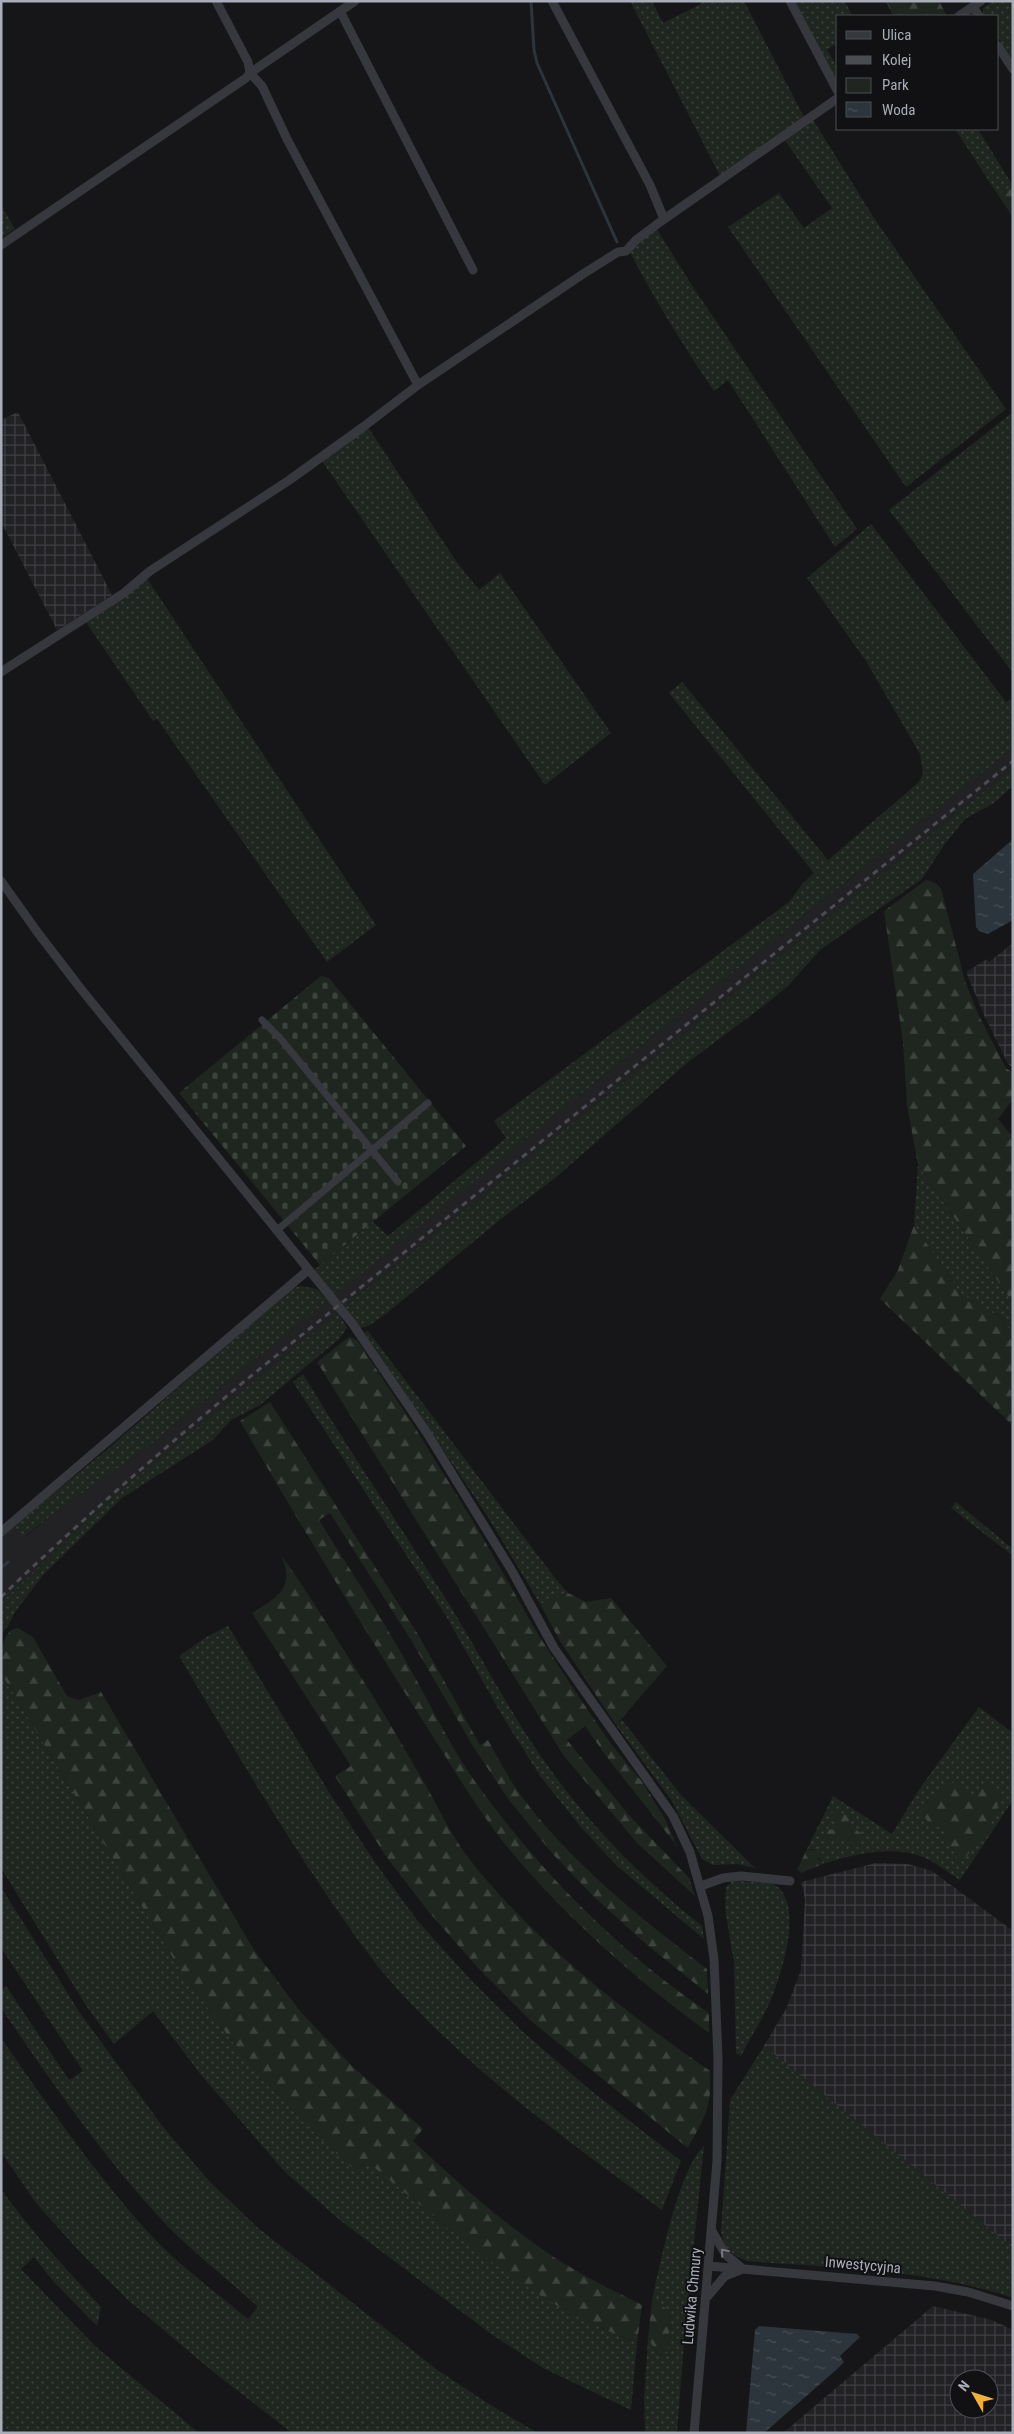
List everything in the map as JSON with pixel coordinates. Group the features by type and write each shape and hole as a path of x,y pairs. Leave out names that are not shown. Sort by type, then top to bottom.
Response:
{"street":[{"path":"216,1 248,62 250,73 262,86 287,139 418,385"},
{"path":"1,244 244,81 250,73 355,1"},
{"path":"552,1 650,185 664,219"},
{"path":"790,1 836,88"},
{"path":"961,15 982,1"},
{"path":"973,7 978,15"},
{"path":"340,11 474,270"},
{"path":"999,47 1013,68"},
{"path":"1,672 124,593 150,571 288,481 363,428 418,385 583,274 618,252 626,251 636,240 664,219 836,99"},
{"name":"Ludwika Chmury","path":"1,881 81,989 307,1270 352,1323 427,1433 512,1571 554,1648 673,1816 690,1852 708,1916 714,1959 718,2058 717,2162 694,2433"},
{"path":"262,1020 280,1038 398,1182"},
{"path":"276,1231 428,1103"},
{"path":"1,1532 307,1270"},
{"path":"701,1886 724,1878 741,1876 790,1881"},
{"path":"706,2299 725,2276 743,2269 726,2255 712,2231"},
{"name":"Inwestycyjna","path":"709,2266 935,2286 968,2292 1013,2306"}],"shaded area":[{"path":"18,412 112,595 57,630 1,522 1,420"},
{"path":"1013,748 1013,768 338,1312 103,1505 1,1603 1,1538 14,1526 25,1537 58,1510 145,1449 566,1106"},
{"path":"1013,943 1013,1068 1008,1064 984,1015 966,972 987,959 989,962"},
{"path":"876,1863 908,1864 932,1871 1013,1931 1013,2248 764,2046 786,2009 801,1970 805,1899 801,1882"},
{"path":"933,2306 992,2320 1013,2330 1013,2433 783,2433"}],"green space":[{"path":"630,1 652,1 663,23 701,4 700,1 744,1 804,117 720,176"},
{"path":"795,1 845,1 852,15 836,15 836,45 827,49 836,65 836,81"},
{"path":"886,1 939,1 946,15 893,15"},
{"path":"993,1 1013,1 1013,60 999,39 999,15 983,15 983,8"},
{"path":"812,118 874,218 1006,409 906,487 728,227 779,193 804,228 832,208 784,139"},
{"path":"956,130 979,130 1013,186 998,195"},
{"path":"1013,186 1013,217 998,195"},
{"path":"1,205 15,229 1,238"},
{"path":"656,228 695,290 857,529 835,547 728,380 714,391 648,286 629,250"},
{"path":"1013,412 1013,673 889,510"},
{"path":"368,427 456,561 479,590 500,573 611,733 545,785 322,461"},
{"path":"871,524 1006,702 1013,698 1013,748 566,1106 334,1296 314,1270 373,1222 388,1236 506,1138 494,1121 789,902 803,883 814,873 669,693 682,682 828,860 919,782 923,773 920,754 866,661 807,578"},
{"path":"146,577 376,925 327,962 157,719 153,721 86,622"},
{"path":"1013,768 1013,786 994,803 965,819 944,845 922,879 820,950 788,986 687,1063 555,1178 370,1325 361,1328 343,1308"},
{"path":"926,880 935,883 941,888 965,981 979,1016 1006,1068 1013,1073 1013,1099 998,1119 1013,1137 1013,1303 918,1165 907,1105 903,1042 884,911"},
{"path":"321,976 329,978 466,1146 320,1265 179,1093"},
{"path":"918,1165 1013,1303 1013,1335 1001,1318 961,1294 914,1225"},
{"path":"914,1225 961,1294 1001,1318 1013,1335 1011,1424 880,1299 898,1270"},
{"path":"301,1286 317,1289 328,1300 145,1449 58,1510 24,1537 14,1526 103,1453 293,1288"},
{"path":"338,1312 347,1328 339,1339 260,1405 231,1420 213,1440 122,1498 43,1575 1,1634 1,1603 103,1505"},
{"path":"368,1331 568,1593 540,1604 488,1517 364,1332"},
{"path":"349,1337 357,1340 412,1423 476,1526 539,1636 611,1744 643,1783 665,1819 677,1846 606,1756 585,1726 567,1740 628,1814 689,1878 695,1896 638,1844 564,1756 317,1362"},
{"path":"303,1374 449,1604 510,1708 550,1769 566,1791 620,1853 702,1926 704,1939 617,1866 580,1826 540,1776 503,1717 446,1616 293,1382"},
{"path":"270,1402 419,1636 480,1745 488,1740 519,1793 560,1842 583,1865 631,1909 707,1969 708,1994 646,1944 593,1896 552,1853 509,1800 474,1748 411,1640 330,1513 319,1520 384,1623 455,1751 474,1780 525,1846 581,1907 643,1963 709,2013 709,2033 656,1993 581,1926 535,1879 488,1822 351,1607 240,1421"},
{"path":"956,1502 1013,1549 1013,1556 951,1508"},
{"path":"282,1557 372,1695 455,1839 470,1860 523,1920 582,1974 613,2000 710,2071 710,2095 706,2112 688,2148 531,2021 478,1968 428,1911 385,1855 335,1776 351,1766 252,1613 276,1597 285,1585 286,1577"},
{"path":"568,1593 586,1602 611,1598 667,1666 616,1725 560,1641 540,1604"},
{"path":"228,1626 329,1792 374,1861 417,1920 468,1977 522,2031 589,2089 681,2161 662,2210 594,2160 493,2081 430,2023 380,1969 324,1891 286,1833 179,1656 208,1636"},
{"path":"18,1628 33,1637 67,1696 79,1700 101,1692 254,1950 300,2011 352,2066 423,2129 413,2141 476,2197 525,2237 566,2265 642,2305 637,2343 576,2316 541,2296 490,2261 369,2163 359,2174 305,2124 237,2048 181,1971 1,1673 5,1639 12,1630"},
{"path":"1,1673 181,1971 237,2048 305,2124 359,2173 369,2162 449,2229 603,2329 637,2343 631,2410 543,2368 491,2334 341,2221 284,2171 201,2075 153,2011 114,2044 85,2004 1,1868"},
{"path":"979,1707 1013,1733 1013,1800 960,1880 928,1859 911,1853 873,1852 823,1864 814,1849 807,1849 833,1796 892,1834 920,1788"},
{"path":"622,1720 681,1795 755,1868 737,1864 713,1865 702,1859 672,1801 616,1725"},
{"path":"986,1780 1002,1792 989,1830 964,1859 958,1860 944,1836 948,1829 943,1825 933,1829 921,1812 950,1781 972,1795"},
{"path":"833,1810 849,1816 852,1827 865,1836 858,1848 842,1836 833,1841 825,1840 827,1830 835,1829 838,1824 831,1818"},
{"path":"807,1849 822,1852 823,1856 818,1858 823,1864 801,1873 797,1870"},
{"path":"733,1880 775,1885 784,1894 790,1924 784,1959 775,1990 767,2009 741,2056 736,2053 734,1963 725,1908 726,1888"},
{"path":"1,1887 80,2013 163,2127 209,2181 257,2227 436,2369 492,2406 538,2433 292,2433 211,2370 128,2300 79,2251 36,2203 1,2152 1,2038 90,2162 159,2244 248,2319 258,2307 183,2242 138,2193 77,2116 1,2008 1,1990 6,1986 69,2080 83,2071 1,1948"},
{"path":"764,2046 1013,2248 1013,2298 981,2288 915,2275 747,2261 729,2250 724,2242 721,2231 730,2100"},
{"path":"704,2146 685,2330 677,2433 645,2433 644,2399 648,2339 659,2355 667,2353 671,2312 652,2300 665,2242 686,2174 695,2157"},
{"path":"1,2189 37,2235 101,2307 97,2326 53,2281 34,2257 21,2269 95,2346 199,2433 1,2433"},
{"path":"652,2300 671,2312 667,2353 659,2355 648,2339"}],"water":[{"path":"1013,839 1013,920 988,934 979,931 976,927 973,874"},
{"path":"759,2326 857,2334 860,2337 840,2356 844,2362 835,2371 764,2433 746,2433 755,2330"}],"waterway":[{"path":"531,1 534,50 537,63 617,242"},
{"path":"1,1568 8,1562"}],"railway":[{"path":"1,1597 122,1486 246,1380 1013,761"}]}
